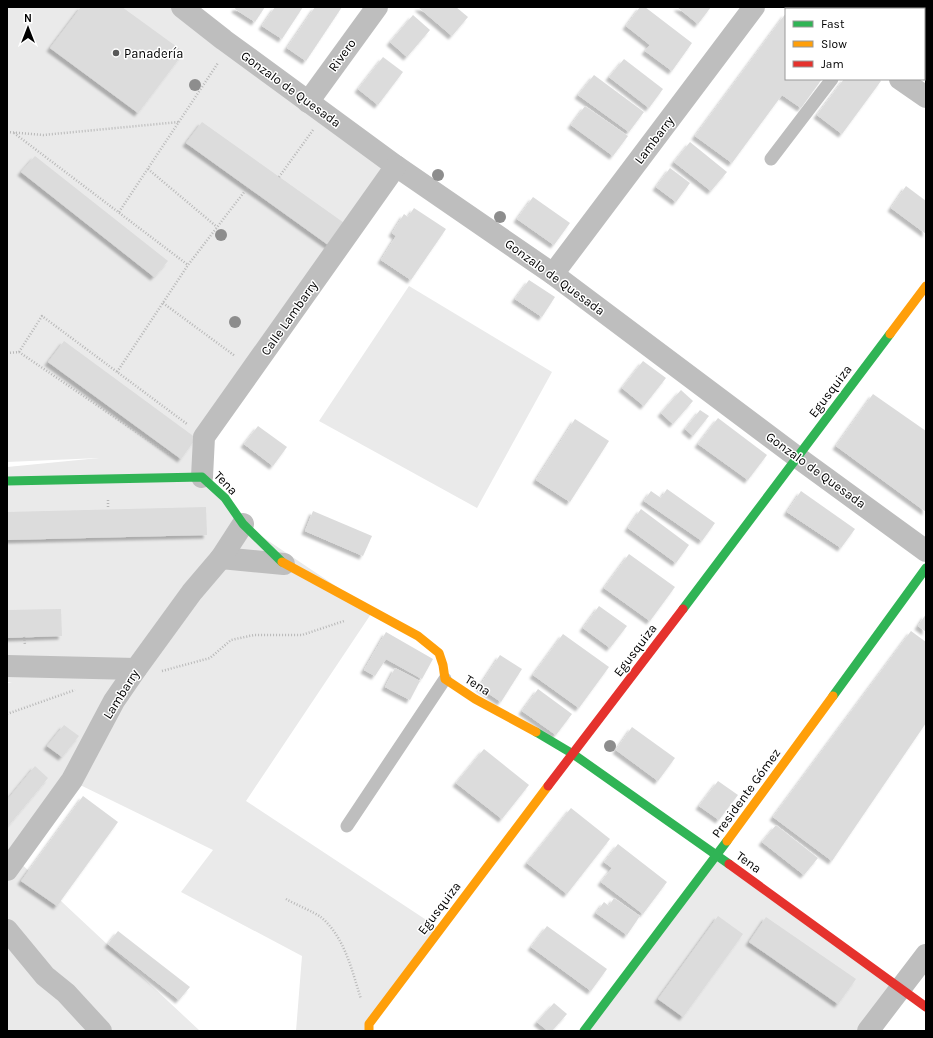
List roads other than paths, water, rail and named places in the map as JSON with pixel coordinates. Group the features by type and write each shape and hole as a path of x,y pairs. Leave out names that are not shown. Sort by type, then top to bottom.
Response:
{"street":[{"name":"Gonzalo de Quesada","path":"182,7 230,45 396,166 553,274 797,457 926,551"},
{"name":"Rivero","path":"316,108 376,7"},
{"name":"Lambarry","path":"553,274 754,7"},
{"path":"901,80 926,97"},
{"name":"Calle Lambarry","path":"202,477 204,437 396,166"},
{"name":"Egusquiza","path":"369,1028 509,837 926,286"},
{"name":"Tena","path":"7,481 202,477 225,498 243,524 284,564 418,636 439,653 445,679 475,699 573,754 717,855 926,1007"},
{"name":"Lambarry","path":"7,870 72,780 114,702 192,592 221,558 243,524"},
{"path":"221,558 284,564"},
{"name":"Presidente Gómez","path":"584,1031 717,855 926,568"},
{"path":"7,666 134,673"},
{"path":"7,930 45,976 66,993 101,1031"},
{"path":"868,1031 926,955"}],"lane":[{"path":"771,159 831,80"},
{"path":"347,826 445,679"}],"place":[{"name":"Panadería","path":"116,53"}]}
